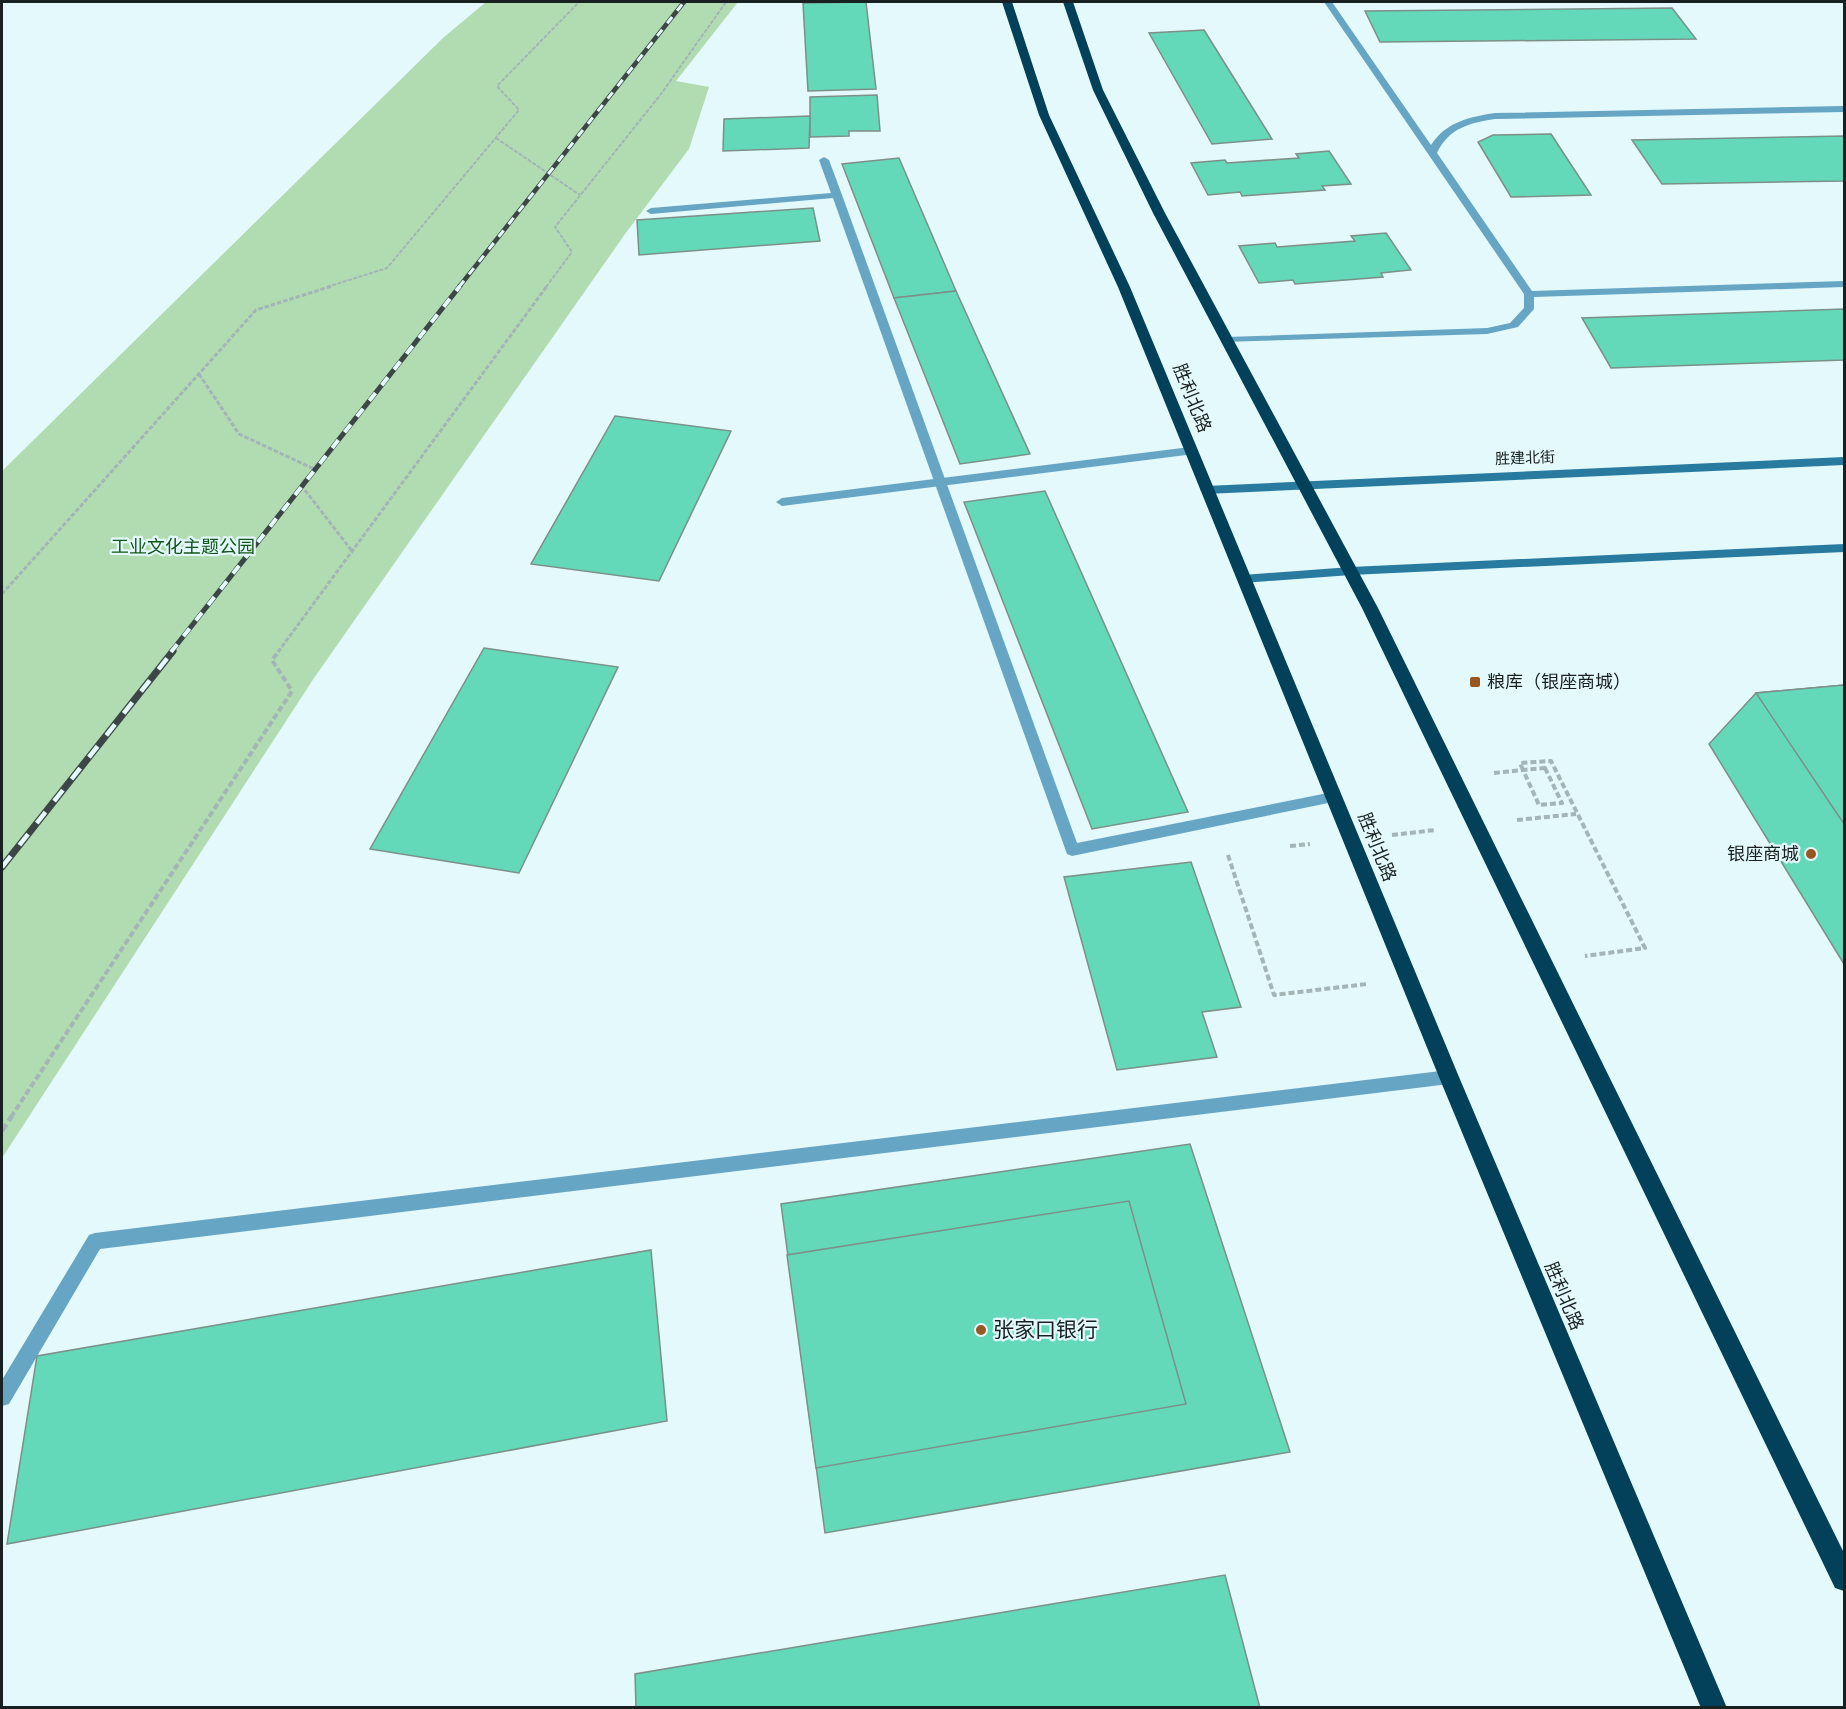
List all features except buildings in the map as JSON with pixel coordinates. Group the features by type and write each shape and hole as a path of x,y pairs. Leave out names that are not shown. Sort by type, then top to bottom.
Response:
{"highway":[{"name":"胜利北路","path":"1007,2 1044,115 1125,287 1190,451 1449,1077 1714,1707"},
{"path":"1068,2 1098,90 1159,213 1351,572 1845,1579"}],"main road":[{"name":"胜建北街","path":"1206,490 1845,461"},
{"path":"1243,579 1845,548"}],"street":[{"path":"1226,340 1487,331 1514,325 1529,309 1529,294 1328,2"},
{"path":"1432,153 1437,140 1452,128 1472,120 1494,116 1845,110"},
{"path":"824,160 1072,850 1333,796"},
{"path":"651,211 837,195"},
{"path":"1529,294 1845,284"},
{"path":"782,502 1190,451"},
{"path":"2,1396 95,1240 1449,1077"}],"path":[{"path":"2,594 256,310 387,268 519,110 497,86 579,2"},
{"path":"2,1131 292,691 272,660 572,252 555,227 661,94 726,2"},
{"path":"496,138 580,195"},
{"path":"199,374 239,434 314,469 301,485 352,551"},
{"path":"1452,776 1545,768 1562,803 1539,805 1520,763 1551,761 1645,948 1543,961"},
{"path":"1506,822 1576,814"},
{"path":"1390,835 1437,830"},
{"path":"1286,846 1321,843"},
{"path":"1239,852 1228,853 1274,995 1408,978"}],"green space":[{"name":"工业文化主题公园","path":"486,2 738,2 676,81 709,87 689,149 625,234 314,678 2,1158 2,471 443,38"}],"railway":[{"path":"459,287 684,2"},
{"path":"171,652 460,286"},
{"path":"2,867 173,651"}],"place":[{"name":"粮库（银座商城）","path":"1475,682"},
{"name":"银座商城","path":"1811,854"},
{"name":"张家口银行","path":"981,1330"}]}
